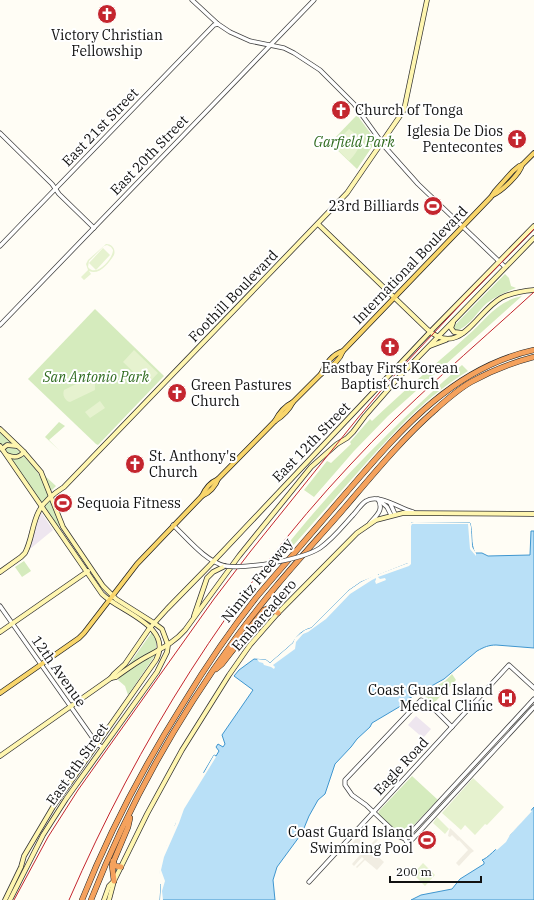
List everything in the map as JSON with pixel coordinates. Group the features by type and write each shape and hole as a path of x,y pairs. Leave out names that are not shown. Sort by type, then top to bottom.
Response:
{"highway":[{"name":"Nimitz Freeway","path":"82,900 121,814 161,740 210,660 251,604 377,458 424,410 450,388 473,373 497,361 532,350"},
{"name":"Nimitz Freeway","path":"91,900 108,859 131,811 178,725 235,638 265,600 383,462 418,426 452,396 471,382 504,366 534,357"},
{"path":"212,672 222,664 264,610 269,608 278,613"},
{"path":"114,881 112,870 113,860 128,827 131,811"},
{"path":"113,860 115,866 121,867"}],"main road":[{"name":"Foothill Boulevard","path":"0,572 25,553 38,512 42,506 64,487 345,196 405,108 427,0"},
{"name":"International Boulevard","path":"0,693 79,638 137,564 202,496 206,489 218,479 275,421 282,410 293,402 321,374 327,371 341,355 343,350 493,195 509,175 534,153"},
{"path":"318,224 430,332 437,337 448,340"},
{"name":"East 12th Street","path":"0,756 111,678 125,664 152,624 430,332 534,226"},
{"name":"East 12th Street","path":"111,678 116,677 178,638 239,556 302,478 327,452 353,432 386,392 437,337 534,238"},
{"path":"428,347 464,333 487,310 502,298 517,292 534,290"},
{"path":"453,321 452,331 456,333 464,333"},
{"path":"0,428 19,446 41,472 63,527 103,586 112,595 152,624 160,645 159,650"},
{"path":"19,446 7,445 1,448 102,594 109,600 162,629 168,645"},
{"path":"6,454 15,458 24,452"},
{"name":"Embarcadero","path":"109,900 114,881 162,786 207,708 244,654 278,613 357,533 369,524 381,518 393,515 416,513 534,514"},
{"path":"191,622 206,578 222,566"},
{"path":"0,632 92,569"},
{"name":"East 8th Street","path":"10,900 50,823 74,787 157,672 164,658 168,645"},
{"name":"East 8th Street","path":"5,900 21,867 24,856 61,796 157,657 159,650"},
{"path":"145,658 150,661 151,666"},
{"name":"Embarcadero","path":"104,900 109,886 114,881"}],"street":[{"path":"192,0 218,24 241,37 250,41 271,44 284,48 320,70 354,104 382,143 418,184 505,267"},
{"name":"East 20th Street","path":"0,325 314,0"},
{"name":"East 21st Street","path":"0,246 214,25 218,24"},
{"path":"0,133 94,228"},
{"path":"174,525 212,562 222,566 238,567 308,554 329,541 366,501 372,499 381,499 402,509 416,513"},
{"path":"378,499 393,515"},
{"path":"369,524 381,509 378,499"},
{"path":"389,502 393,515"},
{"name":"12th Avenue","path":"0,606 70,707 97,744 102,748"},
{"name":"Eagle Road","path":"309,882 509,665 534,688"},
{"path":"405,839 534,699"},
{"path":"452,727 427,702 421,700 345,780 345,785 352,795 400,837 405,839 408,844 534,707"}],"shaded area":[{"path":"41,512 53,530 30,549 29,548"},
{"path":"416,716 431,729 423,738 408,725"},
{"path":"450,828 474,851 459,866 456,863 468,850 452,835 450,837 448,836"},
{"path":"357,837 368,847 376,839 378,840 370,849 371,850 379,842 381,843 373,852 384,862 377,870 365,860 357,868 356,867 364,859 362,857 354,866 352,864 360,855 350,846"}],"green space":[{"name":"Garfield Park","path":"357,115 376,141 357,169 330,143"},
{"path":"349,129 357,137 359,145 358,149 349,161 334,146 334,144"},
{"path":"106,244 110,245 114,249 114,255 107,265 96,272 89,271 91,274 84,280 81,277 88,270 86,264 88,260","holes":["107,245 113,250 112,254 104,266 99,269 91,270 88,267 89,261 104,246"]},
{"path":"103,248 110,255 96,270 89,263"},
{"path":"505,274 509,278 511,286 516,288 501,294 487,303 465,326 456,331 454,330 454,326"},
{"path":"522,296 388,416 354,451 314,497 304,490 327,461 331,463 351,444 350,442 370,419 372,421 473,331 491,312 505,303"},
{"name":"San Antonio Park","path":"95,309 164,376 98,445 28,379"},
{"path":"134,350 158,373 147,385 123,362"},
{"path":"462,365 468,371 439,391 414,413 366,463 283,557 276,559 319,507 364,458 412,410"},
{"path":"90,377 95,382 95,390 70,402 65,399 63,394 64,390"},
{"path":"100,401 105,408 90,418 85,412"},
{"path":"59,422 65,426 49,440 60,451 45,437"},
{"path":"0,432 34,467 43,481 44,475 56,486 48,494 60,525 58,526 0,443"},
{"path":"24,561 31,571 22,577 15,567"},
{"path":"152,632 156,641 156,654 128,695 125,686 118,680"},
{"path":"452,674 456,680 433,704 422,694 445,681"},
{"path":"412,776 438,800 406,833 395,830 378,814 379,811"},
{"path":"473,778 504,807 475,835 465,825 461,830 442,813"},
{"path":"437,817 449,829 445,834 433,823"},
{"path":"423,863 435,875 425,886 413,874"}],"water":[{"path":"411,523 470,523 475,553 482,553 488,556 530,555 531,531 534,531 534,648 496,645 482,648 444,679 408,699 399,707 372,723 335,764 325,794 318,800 302,833 277,867 273,880 275,900 160,900 160,864 181,811 214,755 216,756 219,751 216,747 218,744 223,747 225,744 222,735 253,690 234,676 239,670 254,659 266,660 270,663 293,643 300,633 311,628 348,591 361,582 409,563"},
{"path":"534,807 534,900 411,900 421,895 452,889 460,879 484,864 482,860 500,845"}],"pier":[{"path":"410,523 470,523 472,547 476,553 476,556 470,549 468,524 412,524 411,564 409,566 378,577 380,579 385,578 386,580 376,584 376,578 350,594 326,619 303,634 296,642 295,649 273,665 275,667 274,669 259,662 257,659 266,660 270,663 293,643 295,638 305,630 311,628 348,591 361,582 375,575 379,575 408,563 408,526"},
{"path":"214,755 216,757 184,809 164,857 161,870 165,881 162,891 163,900 160,900 161,884 159,884 159,870 157,870 159,856 166,846 171,830 175,825 179,809 183,805 202,772 204,773"},
{"path":"529,809 532,811 510,835 506,842 497,850 495,849 495,847 504,839"}],"railway":[{"path":"14,900 48,837 78,790 214,599 250,552 390,380 534,229"},
{"path":"69,900 125,783 157,726 191,670 227,617 266,564 307,514 372,442 417,398 534,292"}],"place":[{"name":"Victory Christian Fellowship","path":"107,14"},
{"name":"Church of Tonga","path":"341,110"},
{"name":"Iglesia De Dios Pentecontes","path":"517,139"},
{"name":"23rd Billiards","path":"433,206"},
{"name":"Eastbay First Korean Baptist Church","path":"390,347"},
{"name":"Green Pastures Church","path":"177,393"},
{"name":"St. Anthony's Church","path":"135,464"},
{"name":"Sequoia Fitness","path":"63,503"},
{"name":"Coast Guard Island Medical Clinic","path":"507,698"},
{"name":"Coast Guard Island Swimming Pool","path":"427,840"}]}
